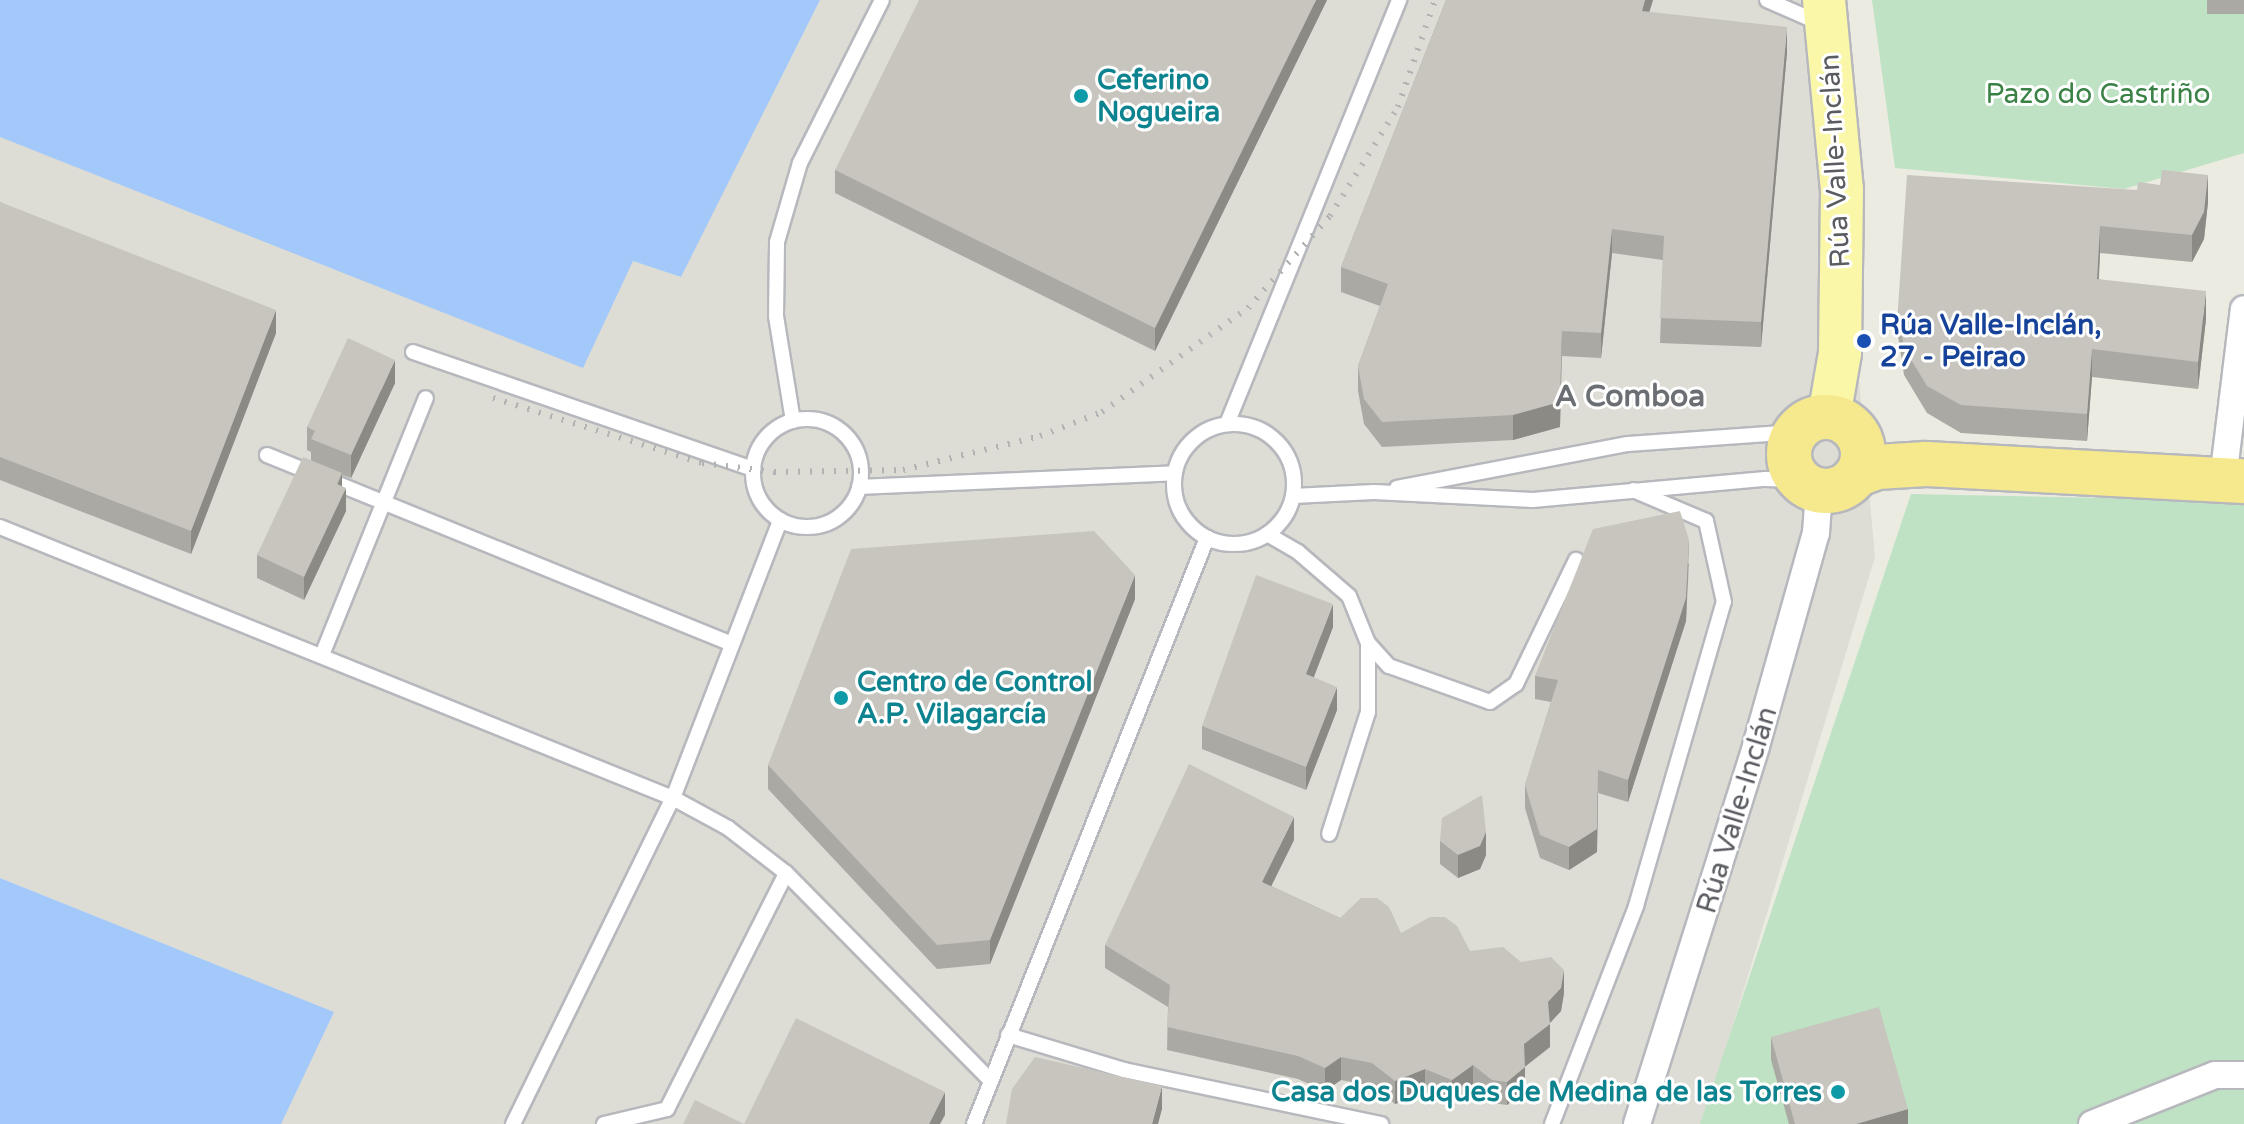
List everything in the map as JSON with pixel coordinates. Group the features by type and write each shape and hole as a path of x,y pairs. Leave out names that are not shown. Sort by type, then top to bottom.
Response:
{"highway":[{"path":"1836,439 1846,487 1809,486 1789,457 1836,439 1893,465 2234,480"}],"main road":[{"name":"Rúa Valle-Inclán","path":"1826,13 1842,189 1836,439"}],"street":[{"path":"2234,480 2244,309"},
{"name":"Rúa Valle-Inclán","path":"1637,1124 1760,733 1816,533 1809,486"},
{"path":"2092,1124 2215,1075 2244,1075"}],"lane":[{"path":"793,421 776,316 777,242 800,163 882,0"},
{"path":"1227,424 1399,0"},
{"path":"1767,0 1826,13"},
{"path":"413,352 753,469"},
{"path":"322,655 426,398"},
{"path":"793,421 822,421 845,435 858,458 859,487 847,509 827,523 795,526 780,520 758,497 753,469 766,437 793,421"},
{"path":"1227,424 1263,431 1278,443 1289,459 1293,496 1267,534 1237,545 1207,538 1184,518 1174,473 1193,440 1227,424"},
{"path":"1374,492 1628,444 1836,439"},
{"path":"267,455 732,644"},
{"path":"859,487 1174,473"},
{"path":"1293,496 1374,492 1533,500 1633,490 1809,486"},
{"path":"1552,1124 1636,906 1724,602 1706,521 1633,490"},
{"path":"513,1124 673,798 780,520"},
{"path":"0,527 673,798 728,828 786,873 988,1078"},
{"path":"1267,534 1298,552 1349,596 1368,643 1389,666 1490,702 1516,684 1576,560"},
{"path":"974,1124 988,1078 1207,538"},
{"path":"1329,834 1368,712 1368,643"},
{"path":"604,1124 667,1109 786,873"},
{"path":"1008,1035 1124,1070 1381,1124"}],"shaded area":[{"path":"820,0 1817,0 1839,162 1875,557 1703,1124 279,1124 333,1012 0,878 0,134 633,260 680,277"}],"green space":[{"name":"Pazo do Castriño","path":"1872,0 2244,0 2244,153 2124,189 1895,168"},
{"path":"1911,494 2244,501 2244,1124 1700,1124"}],"water":[{"path":"0,0 820,0 681,277 633,261 583,368 0,137"},
{"path":"0,878 334,1012 281,1124 0,1124"}],"building":[{"name":"Ceferino Nogueira","path":"919,0 1316,0 1155,328 835,170"},
{"path":"1446,0 1645,0 1642,11 1787,27 1761,322 1660,318 1664,236 1612,229 1601,333 1562,331 1560,402 1513,415 1382,422 1364,399 1358,366 1388,284 1341,267"},
{"path":"2162,170 2208,175 2204,212 2192,235 2100,226 2097,279 2206,291 2198,362 2092,349 2087,414 1961,405 1927,386 1904,348 1898,308 1907,175 2137,190 2138,182 2160,185"},
{"path":"0,202 276,310 191,531 0,457"},
{"path":"348,338 395,360 351,455 311,439 315,431 307,427"},
{"path":"303,457 342,473 337,484 346,488 304,577 257,555"},
{"path":"1680,511 1689,540 1686,598 1628,780 1598,770 1597,829 1569,847 1540,835 1525,785 1558,680 1535,676 1593,529"},
{"path":"1094,531 1135,575 990,940 937,945 768,765 851,549"},
{"path":"1256,575 1333,604 1306,674 1337,687 1306,767 1202,726"},
{"path":"1189,764 1294,817 1262,882 1340,918 1361,898 1377,898 1389,907 1401,933 1430,917 1445,917 1457,926 1470,951 1503,947 1521,962 1551,957 1564,970 1561,988 1548,1002 1550,1024 1524,1044 1525,1067 1507,1082 1492,1080 1473,1065 1452,1080 1425,1069 1395,1081 1372,1063 1341,1057 1325,1068 1298,1056 1167,1027 1170,985 1105,945"},
{"path":"1482,795 1486,832 1480,846 1458,855 1440,841 1442,818"},
{"name":"Casa dos Duques de Medina de las Torres","path":"1879,1007 1908,1109 1856,1124 1795,1124 1771,1037"},
{"path":"796,1018 945,1092 929,1124 744,1124"},
{"path":"1035,1057 1162,1086 1152,1124 1006,1124 1012,1089"},
{"path":"695,1100 744,1124 683,1124"}],"railway":[{"path":"493,398 702,463 774,472 903,470 1040,436 1102,412 1248,308 1330,216 1398,107 1435,0"}],"place":[{"name":"Ceferino Nogueira","path":"1081,96"},
{"name":"Rúa Valle-Inclán, 27 - Peirao","path":"1864,341"},
{"name":"Centro de Control A.P. Vilagarcía","path":"841,698"},
{"name":"Casa dos Duques de Medina de las Torres","path":"1838,1092"}],"district":[{"name":"A Comboa","path":"1630,397"}]}
